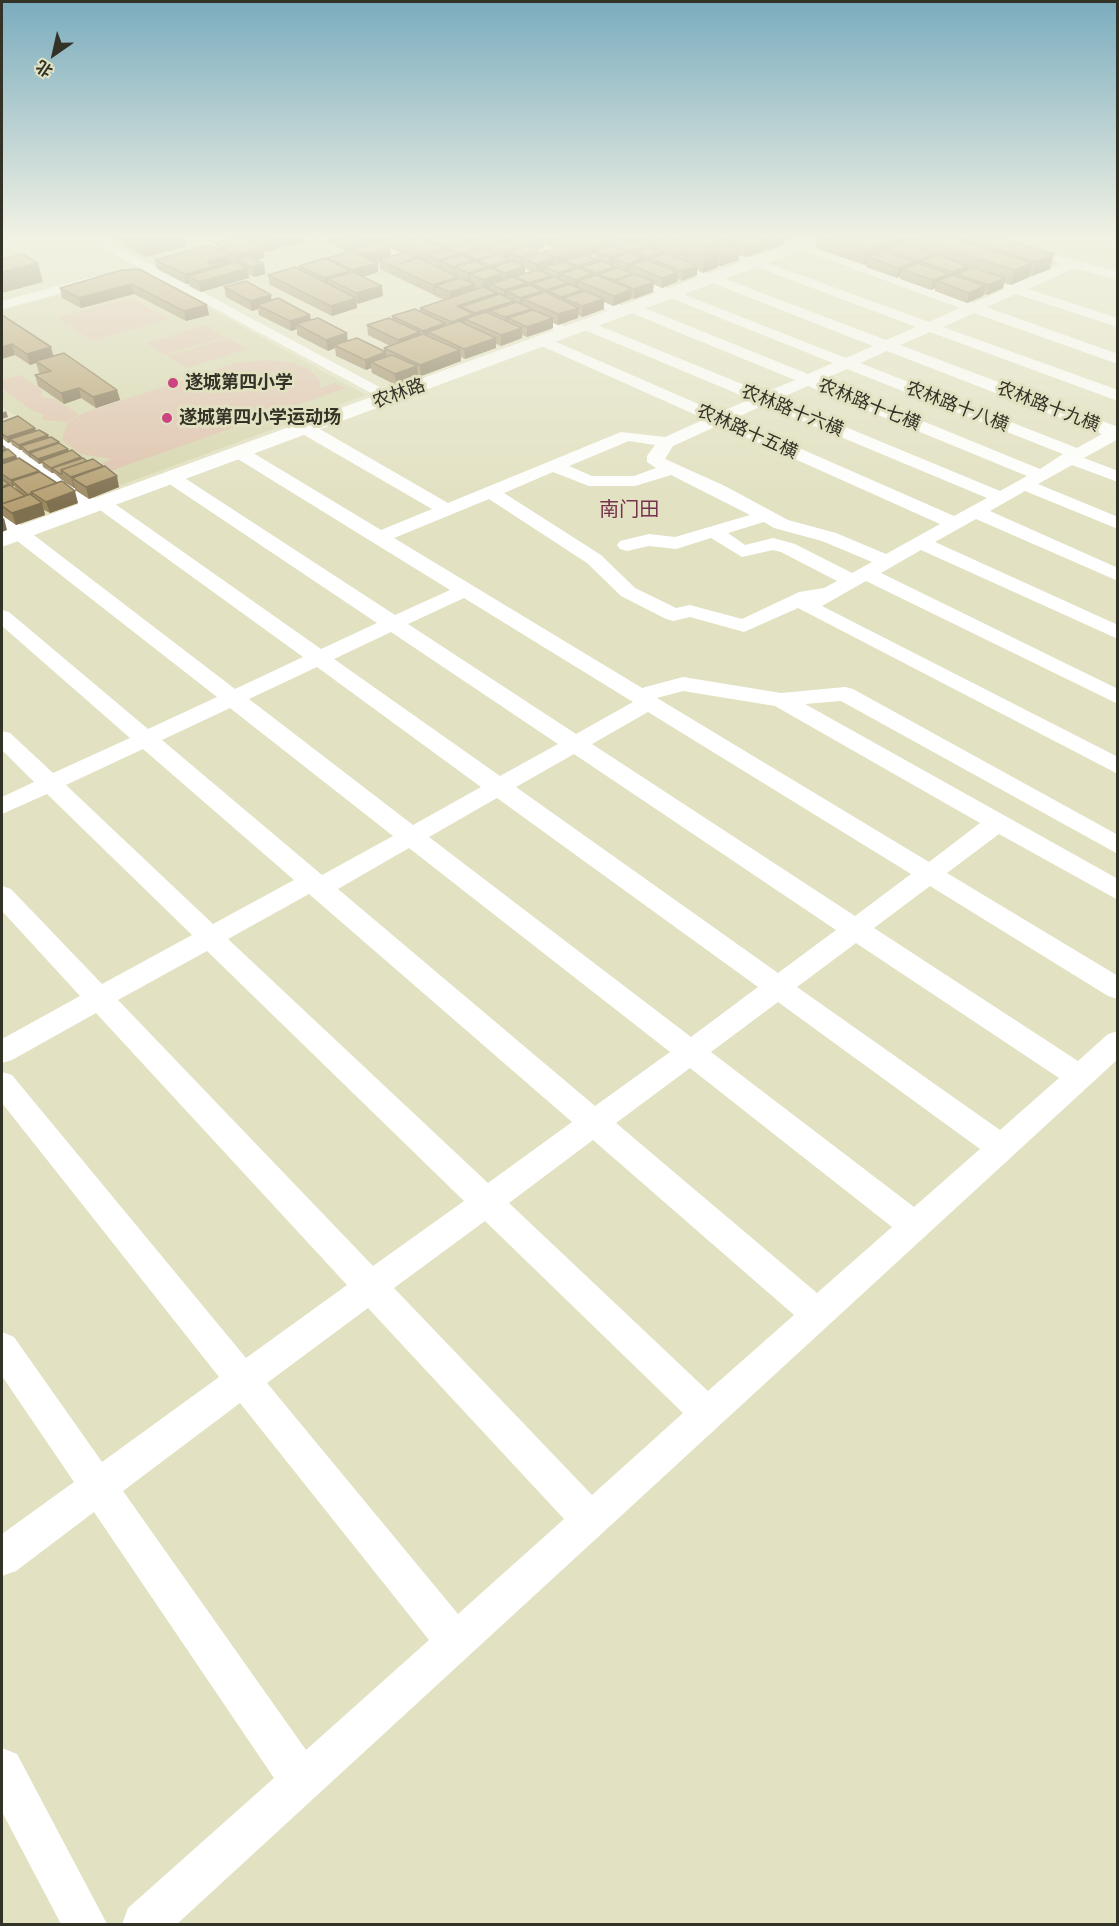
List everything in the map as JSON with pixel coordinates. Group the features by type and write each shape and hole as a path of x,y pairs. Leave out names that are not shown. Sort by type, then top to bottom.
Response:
{"street":[{"path":"255,325 390,397"},
{"name":"农林路十六横","path":"570,325 764,399 1000,497"},
{"name":"农林路","path":"7,531 97,504 586,325"},
{"name":"农林路十七横","path":"665,325 808,380 1031,479 1118,524"},
{"name":"农林路十八横","path":"748,325 1073,456 1118,477"},
{"name":"农林路十九横","path":"834,325 1117,433"},
{"path":"922,325 1118,396"},
{"path":"886,561 829,537 781,524 719,490 656,462 656,456 667,442 933,325"},
{"path":"1021,325 1118,359"},
{"name":"农林路十五横","path":"542,341 953,523"},
{"path":"305,428 447,510"},
{"path":"1117,433 807,606 1118,767"},
{"path":"378,538 627,436 667,442"},
{"path":"2,443 97,504 318,658 1002,1148"},
{"path":"239,452 1118,989"},
{"path":"553,466 589,481 635,481 672,469"},
{"path":"171,477 1080,1077"},
{"path":"490,492 594,559 628,592 674,615 690,611 744,626 806,596 831,593"},
{"path":"974,512 1118,575"},
{"path":"627,545 649,540 660,544 676,543 766,516"},
{"path":"7,531 232,698 915,1226"},
{"path":"712,531 742,551 773,544 859,577 1118,698"},
{"path":"920,542 1118,633"},
{"path":"2,806 465,590"},
{"path":"2,616 817,1314"},
{"path":"2,1052 210,937 411,836 575,744 643,700 683,684 781,700 845,694 1118,846"},
{"path":"781,700 1118,891"},
{"path":"2,738 708,1414"},
{"path":"2,1557 691,1052 997,823"},
{"path":"2,896 590,1520"},
{"path":"144,1924 1118,1042"},
{"path":"2,1083 456,1642"},
{"path":"2,1348 302,1781"},
{"path":"2,1769 85,1924"}],"shaded area":[{"name":"遂城第四小学","path":"2,325 239,325 366,395 121,485 2,407"},
{"path":"67,325 149,325 93,341"},
{"path":"205,325 225,337 165,355 146,343"},
{"path":"228,338 248,349 186,368 167,356"},
{"name":"遂城第四小学运动场","path":"269,360 293,363 309,369 320,380 320,388 335,383 345,388 105,473 95,466 112,459 81,454 62,440 68,422 84,413 235,363"},
{"path":"20,375 42,390 41,397 54,399 79,414 67,422 43,420 43,414 31,410 2,388 2,380"}],"building":[{"path":"2,325 17,325 51,347 27,354 12,344 2,347"},
{"path":"298,325 331,325 347,333 326,340"},
{"path":"367,325 404,325 420,332 398,340"},
{"path":"410,325 440,325 423,331"},
{"path":"448,325 467,325 496,338 464,349 428,332"},
{"path":"478,325 515,325 522,328 501,335"},
{"path":"423,334 460,350 420,365 384,348"},
{"path":"357,338 386,352 365,360 334,345"},
{"path":"64,353 117,390 93,397 79,388 61,393 35,375 51,371 36,361"},
{"path":"392,355 417,366 395,374 371,362"},
{"path":"18,416 35,428 7,437 2,434 2,422"},
{"path":"39,430 48,435 19,445 10,439"},
{"path":"51,437 59,442 28,452 21,446"},
{"path":"59,443 68,449 38,459 30,453"},
{"path":"8,449 16,456 2,460 2,452"},
{"path":"72,450 81,457 51,468 41,461"},
{"path":"19,458 39,471 11,480 2,474 2,464"},
{"path":"83,458 87,461 61,470 62,474 52,468"},
{"path":"93,459 103,466 71,477 61,470"},
{"path":"105,466 117,476 86,487 72,478"},
{"path":"40,472 57,483 28,495 12,481"},
{"path":"2,479 9,484 2,487"},
{"path":"62,481 75,491 46,502 31,492"},
{"path":"10,485 25,496 2,504 2,488"},
{"path":"30,494 42,503 12,513 2,506 2,504"}],"place":[{"name":"遂城第四小学","path":"173,383"},
{"name":"遂城第四小学运动场","path":"167,418"}],"district":[{"name":"南门田","path":"629,510"}]}
